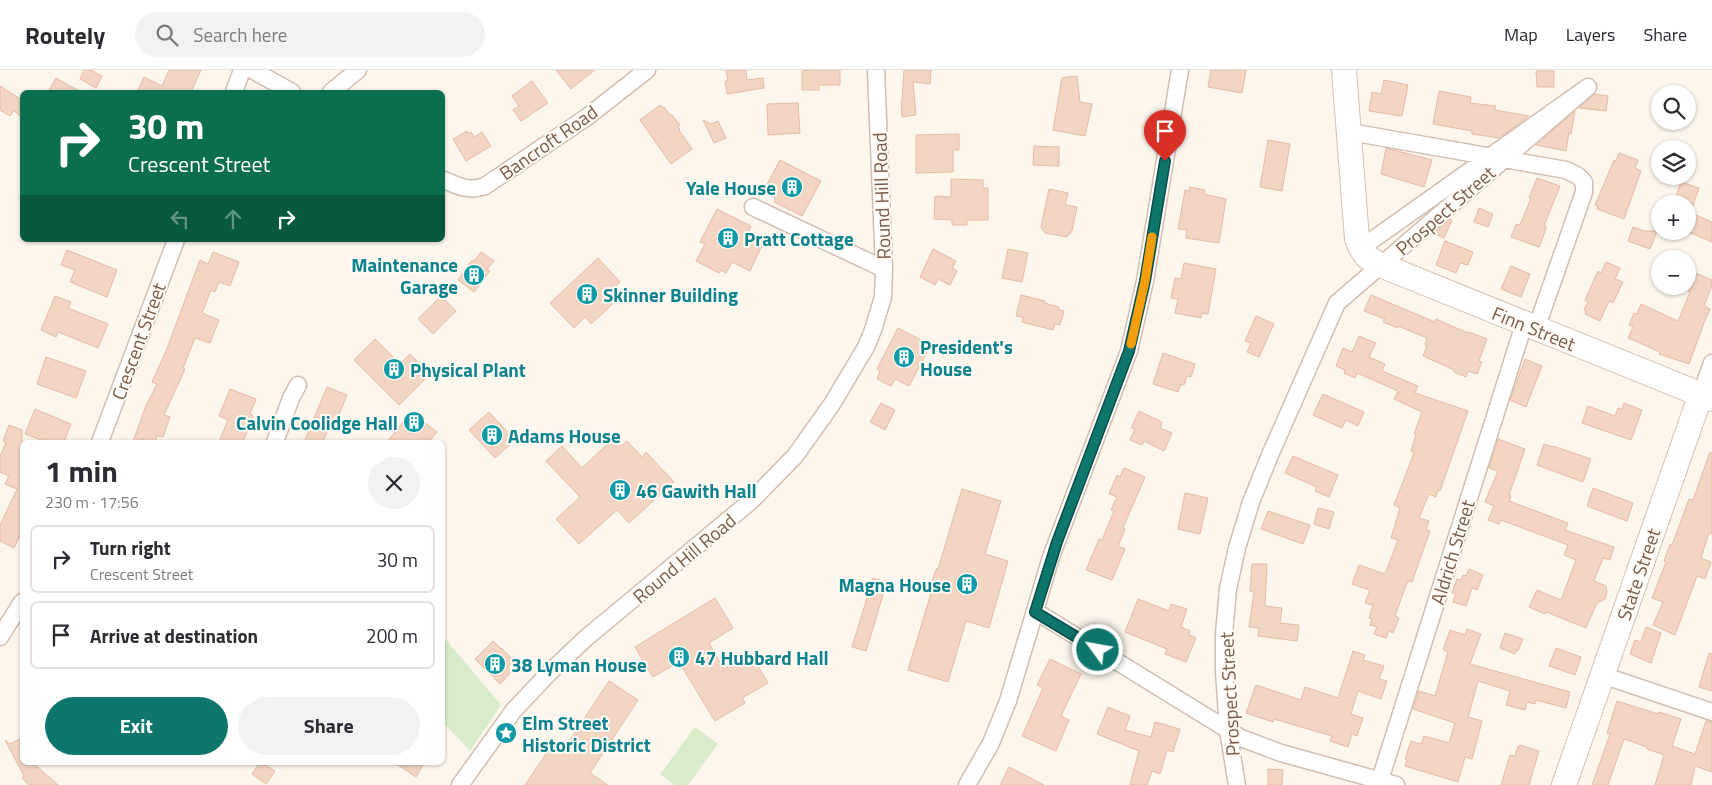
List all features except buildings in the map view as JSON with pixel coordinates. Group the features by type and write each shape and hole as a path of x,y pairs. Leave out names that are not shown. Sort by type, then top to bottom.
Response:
{"main road":[{"path":"1344,70 1350,132 1355,225 1361,248"},
{"name":"Finn Street","path":"1361,248 1367,257 1378,264 1706,397"},
{"name":"State Street","path":"1564,785 1602,675 1706,397"}],"street":[{"path":"235,90 242,70"},
{"path":"252,70 288,90"},
{"path":"333,90 358,70"},
{"name":"Bancroft Road","path":"445,180 468,188 476,189 485,186 587,117 646,70"},
{"name":"Round Hill Road","path":"460,785 514,710 550,672 586,638 751,502 778,475 799,450 832,404 866,346 883,297 884,269 876,70"},
{"path":"966,785 991,743 1008,701 1057,542 1129,351 1145,281 1180,70"},
{"name":"Prospect Street","path":"1237,785 1228,730 1224,671 1224,634 1228,589 1237,548 1251,502 1337,303 1588,86 1361,248"},
{"name":"Aldrich Street","path":"1350,132 1566,170 1584,182 1584,192 1530,326 1380,780"},
{"path":"753,206 884,269"},
{"name":"Crescent Street","path":"101,440 175,242"},
{"name":"State Street","path":"1706,397 1712,363"},
{"path":"276,440 291,398 298,385"},
{"path":"0,637 20,605"},
{"path":"1035,612 1241,738 1281,753 1396,785"},
{"path":"1602,675 1712,712"}],"green space":[{"path":"445,639 501,705 470,751 445,724"},
{"path":"695,727 718,744 688,785 674,785 660,774"}],"slow traffic":[{"path":"1131,344 1145,281 1152,237"}],"place":[{"name":"Yale House","path":"792,187"},
{"name":"Pratt Cottage","path":"728,238"},
{"name":"Maintenance Garage","path":"474,275"},
{"name":"Skinner Building","path":"587,294"},
{"name":"President's House","path":"904,357"},
{"name":"Physical Plant","path":"394,369"},
{"name":"Calvin Coolidge Hall","path":"414,422"},
{"name":"Adams House","path":"492,435"},
{"name":"46 Gawith Hall","path":"620,490"},
{"name":"Magna House","path":"967,584"},
{"name":"47 Hubbard Hall","path":"679,657"},
{"name":"38 Lyman House","path":"495,664"},
{"name":"Elm Street Historic District","path":"506,733"}],"route":[{"path":"1098,650 1035,612 1051,557 1129,351 1145,281 1165,161"}]}
